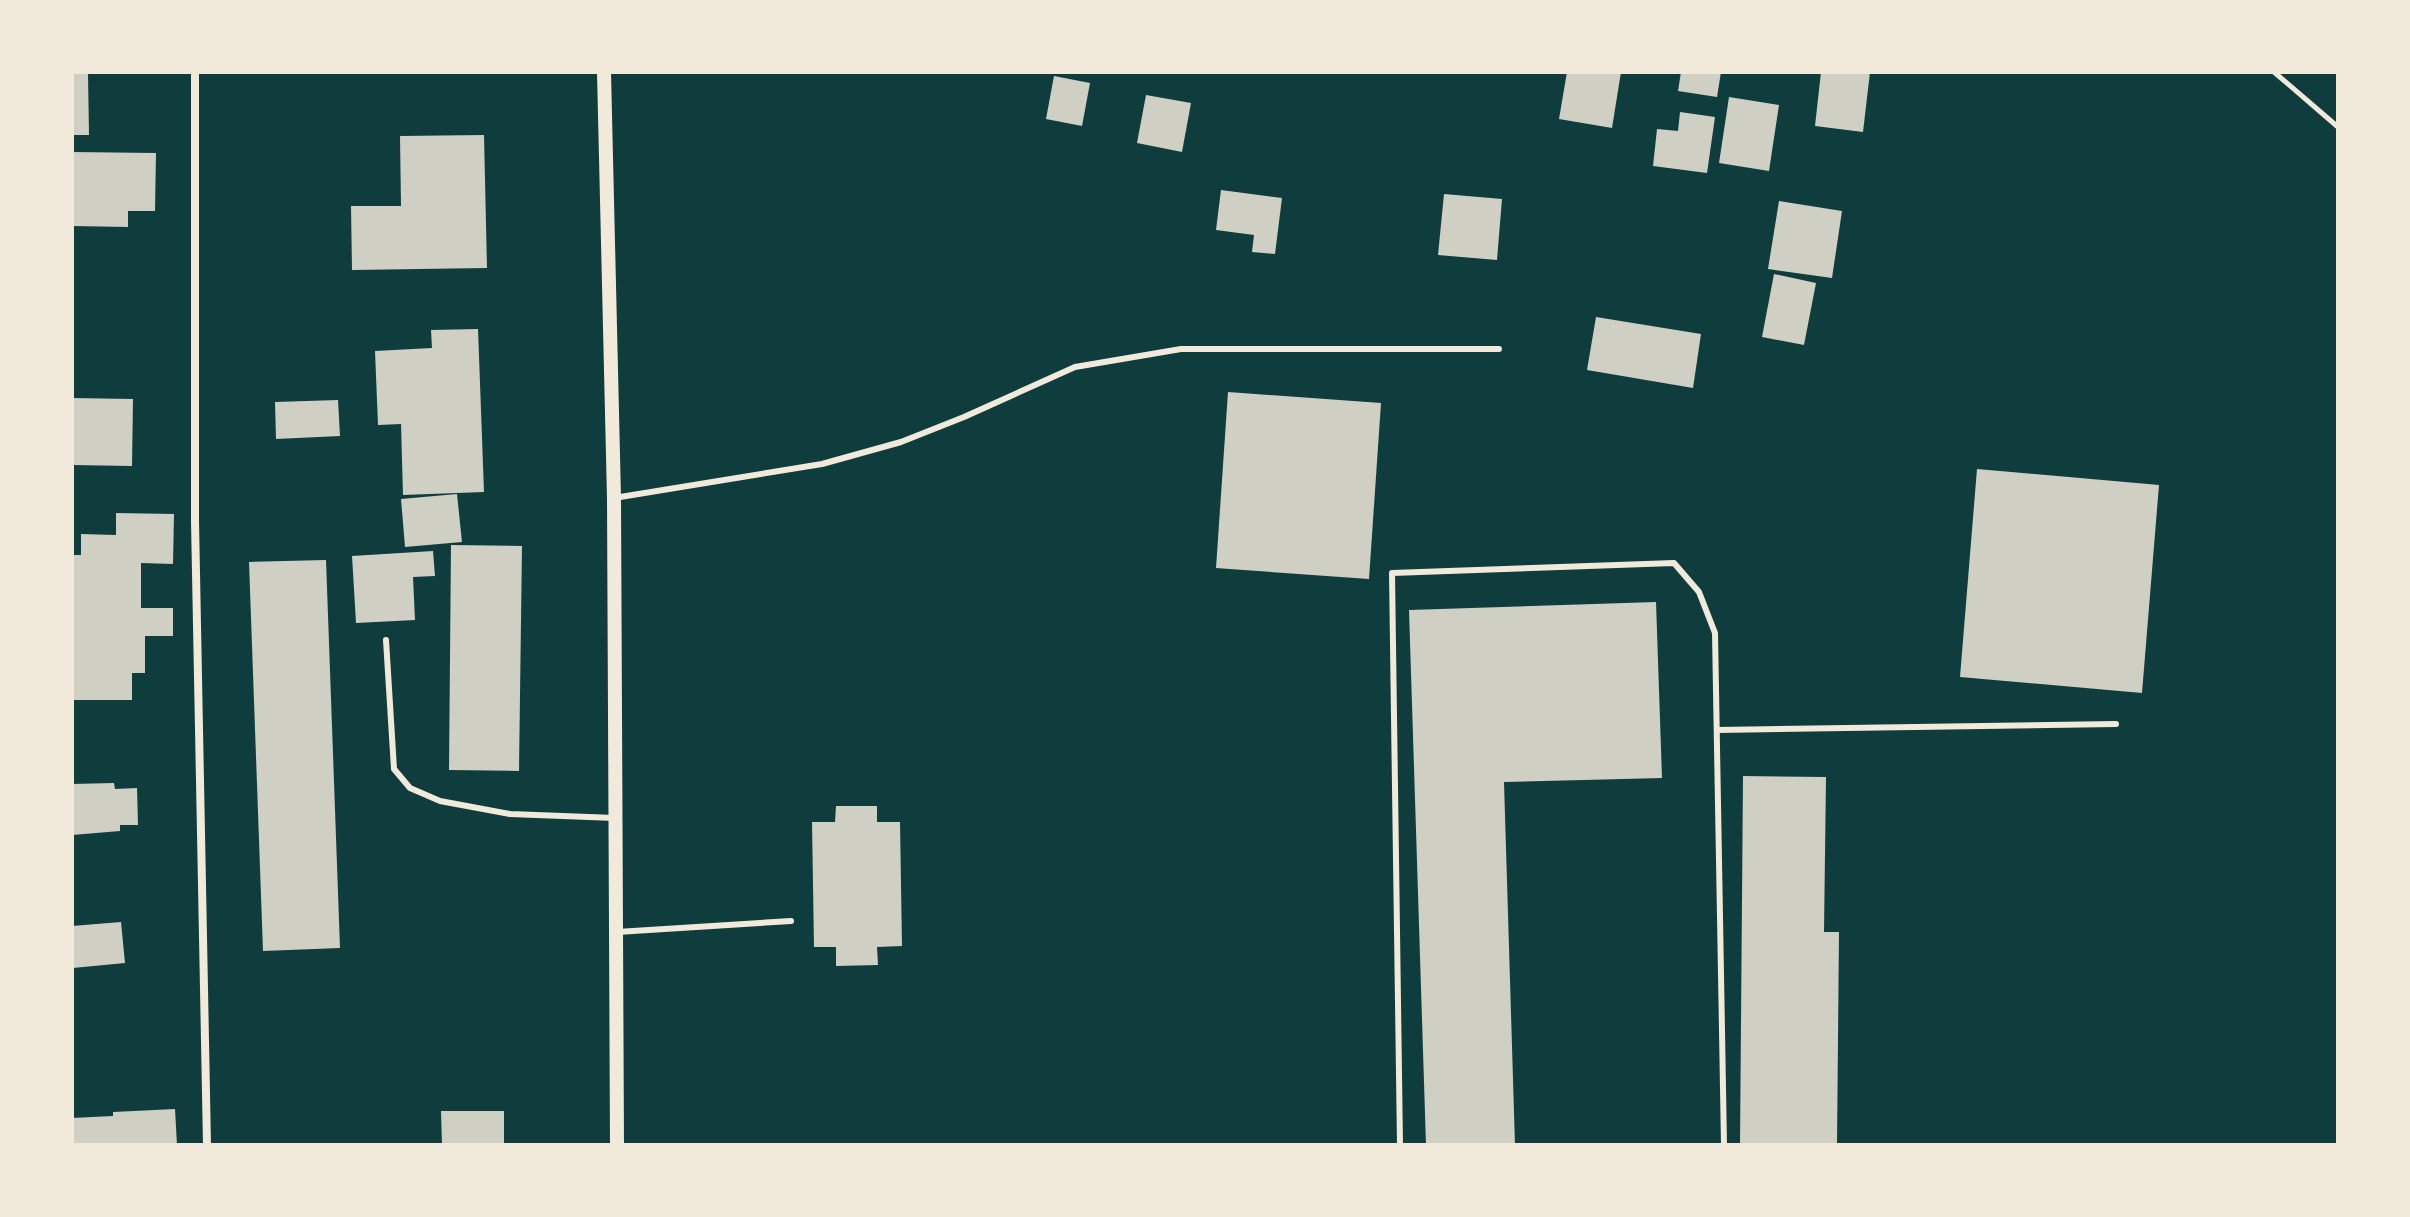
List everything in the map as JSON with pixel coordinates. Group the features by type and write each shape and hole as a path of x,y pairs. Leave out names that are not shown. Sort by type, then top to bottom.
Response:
{"street":[{"path":"195,72 195,521 207,1145"},
{"path":"604,72 614,498 617,1145"}],"lane":[{"path":"614,498 822,464 901,442 1075,367 1197,349 1499,349"},
{"path":"1400,1145 1392,573 1674,563 1699,592 1715,633 1724,1145"},
{"path":"386,640 394,769 410,788 440,801 510,814 615,818"},
{"path":"1717,730 2116,724"},
{"path":"614,932 791,921"}],"path":[{"path":"2274,72 2338,127"}],"building":[{"path":"1567,72 1621,72 1612,128 1559,119"},
{"path":"1681,72 1721,72 1717,97 1678,91"},
{"path":"1821,72 1870,72 1863,132 1815,126"},
{"path":"72,74 88,74 89,135 72,135"},
{"path":"1054,76 1090,83 1082,126 1046,119"},
{"path":"1146,95 1191,103 1182,152 1137,143"},
{"path":"1729,97 1779,105 1769,171 1719,163"},
{"path":"1680,112 1715,117 1707,173 1653,166 1657,129 1678,131"},
{"path":"484,135 487,268 352,270 351,206 401,206 400,136"},
{"path":"72,152 156,153 155,211 128,211 128,227 72,226"},
{"path":"1221,190 1282,198 1275,254 1252,252 1254,235 1216,230"},
{"path":"1444,194 1502,199 1497,260 1438,255"},
{"path":"1779,201 1842,211 1832,278 1768,269"},
{"path":"1774,274 1816,283 1804,345 1762,337"},
{"path":"1596,317 1701,334 1693,388 1587,370"},
{"path":"478,329 484,492 403,495 401,424 378,425 375,351 432,348 431,330"},
{"path":"1228,392 1381,403 1369,579 1216,568"},
{"path":"72,398 133,399 132,466 72,465"},
{"path":"338,400 340,436 276,439 275,402"},
{"path":"1977,469 2159,485 2142,693 1960,677"},
{"path":"457,494 462,542 405,547 401,499"},
{"path":"116,513 174,514 173,564 141,563 141,608 173,608 173,636 145,636 145,673 132,673 132,700 72,700 72,555 81,555 81,534 116,535"},
{"path":"451,545 522,546 519,771 449,770"},
{"path":"433,551 435,576 413,577 415,620 356,623 352,556"},
{"path":"326,560 340,948 263,951 249,562"},
{"path":"1656,602 1662,778 1504,782 1515,1145 1426,1145 1409,610"},
{"path":"1743,776 1826,777 1824,932 1839,932 1837,1145 1740,1145"},
{"path":"114,783 115,789 137,788 138,825 120,825 120,831 72,835 72,784"},
{"path":"836,806 877,806 877,822 900,822 902,946 877,947 878,965 836,966 836,947 814,947 812,822 835,822"},
{"path":"121,922 125,963 73,968 72,926"},
{"path":"175,1109 177,1145 72,1145 72,1118 113,1116 113,1112"},
{"path":"441,1111 504,1111 504,1145 442,1145"}]}
